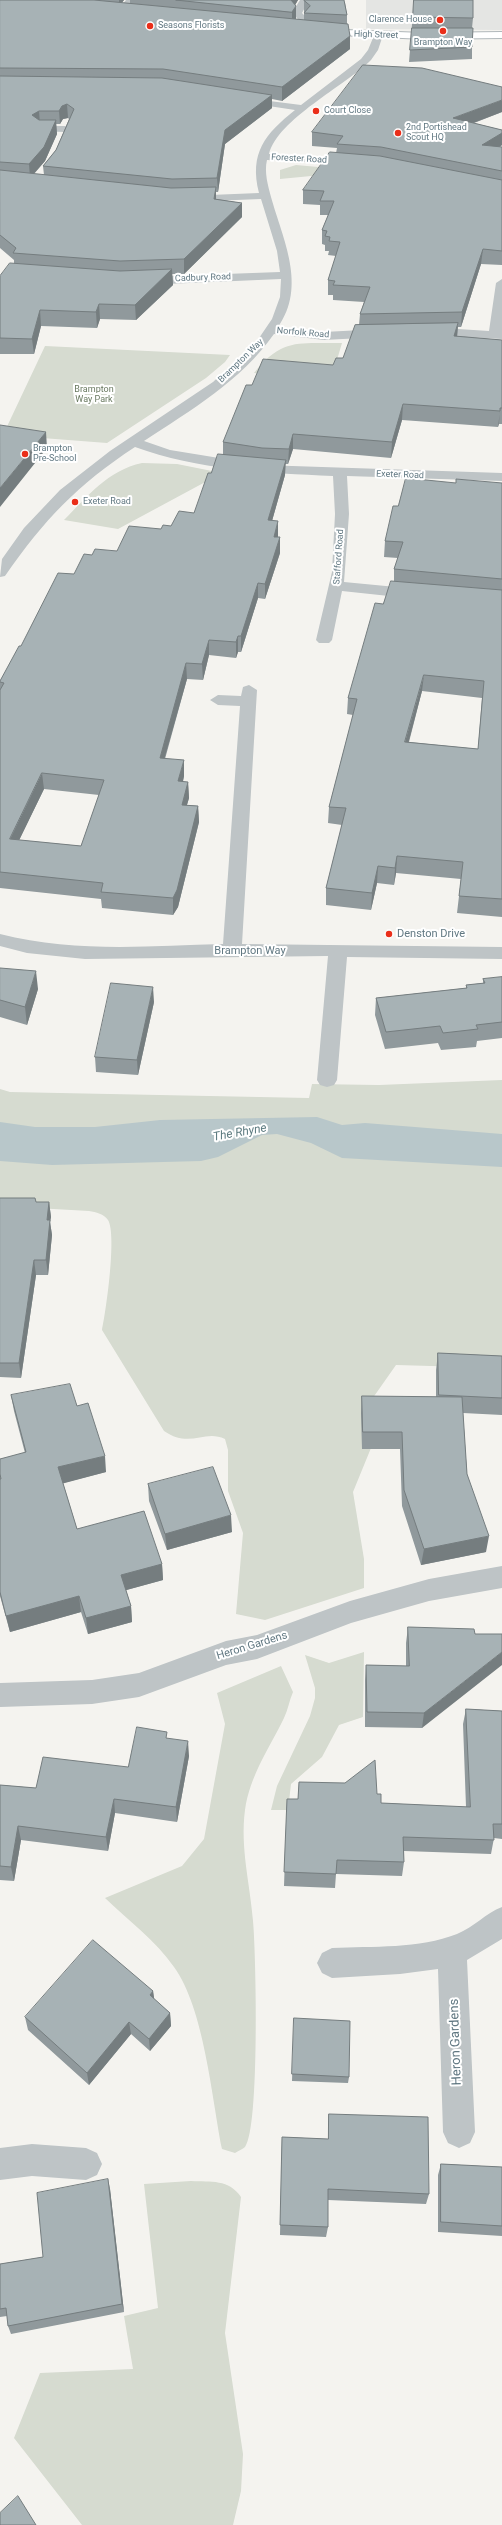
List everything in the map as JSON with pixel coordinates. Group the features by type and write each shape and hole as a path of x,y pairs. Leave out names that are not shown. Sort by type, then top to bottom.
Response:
{"main road":[{"path":"118,10 133,12"},
{"name":"High Street","path":"291,29 378,35 502,35"}],"street":[{"path":"118,10 131,0"},
{"path":"291,29 303,18 297,13 298,7 306,0"},
{"path":"262,157 268,143 303,108 370,56 378,35"},
{"path":"349,73 365,74"},
{"path":"228,97 303,108"},
{"path":"40,129 66,126 60,144"},
{"name":"Forester Road","path":"262,157 364,164"},
{"name":"Brampton Way","path":"0,573 18,545 53,505 93,470 219,383 250,355 271,330 284,306 287,275 283,245 263,183 262,157"},
{"path":"177,198 266,196"},
{"name":"Cadbury Road","path":"130,281 287,275"},
{"path":"418,331 453,331 498,335 502,286"},
{"name":"Norfolk Road","path":"271,330 324,336 395,332"},
{"name":"Exeter Road","path":"134,442 167,454 234,466 340,473 502,478"},
{"name":"Stafford Road","path":"324,640 338,586 342,514 340,473"},
{"path":"338,586 432,595"},
{"path":"218,700 249,695 232,950"},
{"name":"Brampton Way","path":"0,940 49,949 96,952 338,950 502,953"},
{"path":"327,1080 338,950"},
{"name":"Heron Gardens","path":"0,1695 92,1692 139,1685 226,1653 257,1646 350,1612 429,1590 502,1577"},
{"path":"332,1963 425,1957 452,1952 484,1937 502,1921"},
{"name":"Heron Gardens","path":"452,1952 459,2132"},
{"path":"0,2164 32,2160 86,2164"}],"shaded area":[{"path":"366,0 502,0 502,30 366,29"}],"green space":[{"path":"296,165 363,171 280,179 280,170"},
{"path":"303,343 342,343 331,380 254,373 264,361 283,348"},
{"name":"Brampton Way Park","path":"45,346 230,355 225,362 206,378 107,443 3,435"},
{"path":"142,463 177,464 222,473 118,529 64,520 108,478"},
{"path":"502,1080 502,1368 396,1365 370,1402 371,1448 353,1492 364,1559 364,1588 265,1620 236,1614 243,1533 228,1491 228,1450 225,1439 210,1436 189,1439 173,1436 164,1431 102,1330 111,1257 110,1228 108,1220 100,1214 89,1211 0,1206 0,1089 10,1092 309,1098 312,1084 379,1085"},
{"path":"364,1652 363,1717 339,1725 322,1757 291,1784 288,1810 271,1810 277,1786 310,1716 315,1698 315,1688 305,1655 329,1663"},
{"path":"281,1666 293,1692 287,1712 261,1762 251,1785 245,1810 244,1838 254,1939 256,2002 255,2076 250,2133 245,2147 235,2153 222,2149 206,2054 193,2006 184,1984 174,1967 159,1948 105,1898 182,1866 204,1839 225,1724 217,1693"},
{"path":"191,2181 225,2184 236,2191 241,2197 225,2333 243,2454 241,2491 233,2525 82,2525 14,2438 40,2373 133,2369 124,2316 158,2308 144,2184"}],"water":[{"name":"The Rhyne","path":"317,1117 342,1125 365,1123 502,1134 502,1167 342,1158 311,1143 277,1134 262,1135 218,1157 201,1161 52,1165 0,1161 0,1122 35,1127 95,1127 160,1120"}],"building":[{"path":"0,0 94,0 348,24 350,36 282,87 163,69 0,68"},
{"path":"176,0 291,0 296,6 292,12"},
{"path":"304,0 344,0 347,15 304,13 310,6"},
{"path":"414,0 473,0 473,18 413,17"},
{"path":"412,28 473,28 472,47 410,50"},
{"path":"363,65 422,68 502,87 502,100 453,118 502,130 502,133 482,145 502,147 502,171 381,147 337,144 343,136 312,132"},
{"path":"0,76 162,78 272,95 225,130 217,178 172,179 43,166 56,150 74,109 67,104 62,106 59,111 39,111 32,115 39,120 56,120 44,147 29,164 0,162"},
{"path":"330,152 380,156 502,180 502,251 483,249 462,312 360,314 370,287 333,285 335,281 328,280 340,242 329,241 330,237 325,236 327,231 322,230 334,201 320,201 324,191 303,190"},
{"path":"0,170 171,188 216,187 214,199 242,203 184,259 120,261 13,253 16,248 0,235"},
{"path":"10,263 120,271 172,269 135,305 99,304 96,312 40,310 32,339 0,338 0,276"},
{"path":"458,323 454,336 502,340 502,408 500,408 500,411 403,404 392,442 293,434 289,449 262,448 223,442 246,385 252,385 263,359 333,365 336,358 343,358 355,325"},
{"path":"0,425 46,432 0,488"},
{"path":"218,454 286,460 268,520 278,521 274,537 280,537 265,584 258,583 241,636 238,636 236,642 209,640 202,664 186,663 160,758 184,760 178,781 188,782 182,805 198,806 177,890 173,898 101,892 103,883 0,872 0,690 4,683 0,681 19,646 21,646 58,573 74,574 84,554 92,555 95,549 117,551 129,526 161,529 163,525 171,526 179,511 194,513 208,473 211,473","holes":["42,773 104,780 81,846 10,839"]},
{"path":"406,478 456,483 456,479 502,483 502,579 394,569 403,542 385,541 393,506 398,506"},
{"path":"391,581 502,590 502,899 459,896 463,862 397,856 395,868 378,866 372,893 326,888 346,808 329,807 357,699 348,698 375,603 383,604","holes":["424,675 484,681 478,749 405,742"]},
{"path":"0,968 36,971 25,1007 0,1000"},
{"path":"502,977 502,1022 476,1025 478,1029 443,1033 440,1026 386,1032 376,998 467,988 466,985 485,983 483,979"},
{"path":"111,983 153,987 137,1060 95,1057"},
{"path":"0,1198 35,1198 36,1202 49,1202 47,1220 50,1220 46,1260 34,1260 19,1363 0,1363"},
{"path":"438,1353 502,1356 502,1398 439,1395"},
{"path":"70,1384 77,1406 88,1403 105,1456 58,1467 77,1529 144,1511 162,1564 121,1575 131,1606 86,1618 79,1596 6,1616 0,1592 0,1459 26,1452 11,1395"},
{"path":"362,1396 462,1397 467,1474 489,1536 424,1549 404,1490 402,1432 363,1432"},
{"path":"213,1467 231,1515 165,1534 148,1484"},
{"path":"408,1627 474,1629 475,1634 502,1634 502,1652 424,1713 367,1712 366,1665 409,1666"},
{"path":"466,1709 502,1711 502,1824 493,1824 494,1840 403,1837 404,1862 337,1860 336,1874 284,1872 287,1799 298,1799 299,1782 345,1783 375,1760 377,1794 381,1794 381,1803 470,1807"},
{"path":"137,1727 167,1732 166,1738 188,1741 176,1807 114,1799 106,1837 18,1826 11,1867 0,1866 0,1785 36,1788 43,1757 128,1767"},
{"path":"93,1940 153,1991 150,1995 170,2013 149,2039 129,2022 87,2073 25,2017"},
{"path":"294,2018 350,2021 349,2077 292,2074"},
{"path":"329,2114 428,2117 429,2194 328,2189 328,2227 280,2225 282,2137 328,2139"},
{"path":"441,2164 502,2167 502,2226 441,2222"},
{"path":"108,2179 122,2304 8,2326 6,2308 0,2309 0,2264 43,2257 37,2193"},
{"path":"18,2496 36,2525 0,2525 0,2513"}],"place":[{"name":"Clarence House","path":"440,20"},
{"name":"Seasons Florists","path":"150,26"},
{"name":"Brampton Way","path":"443,31"},
{"name":"Court Close","path":"316,111"},
{"name":"2nd Portishead Scout HQ","path":"398,133"},
{"name":"Brampton Pre-School","path":"25,454"},
{"name":"Exeter Road","path":"75,502"},
{"name":"Denston Drive","path":"389,934"}]}
